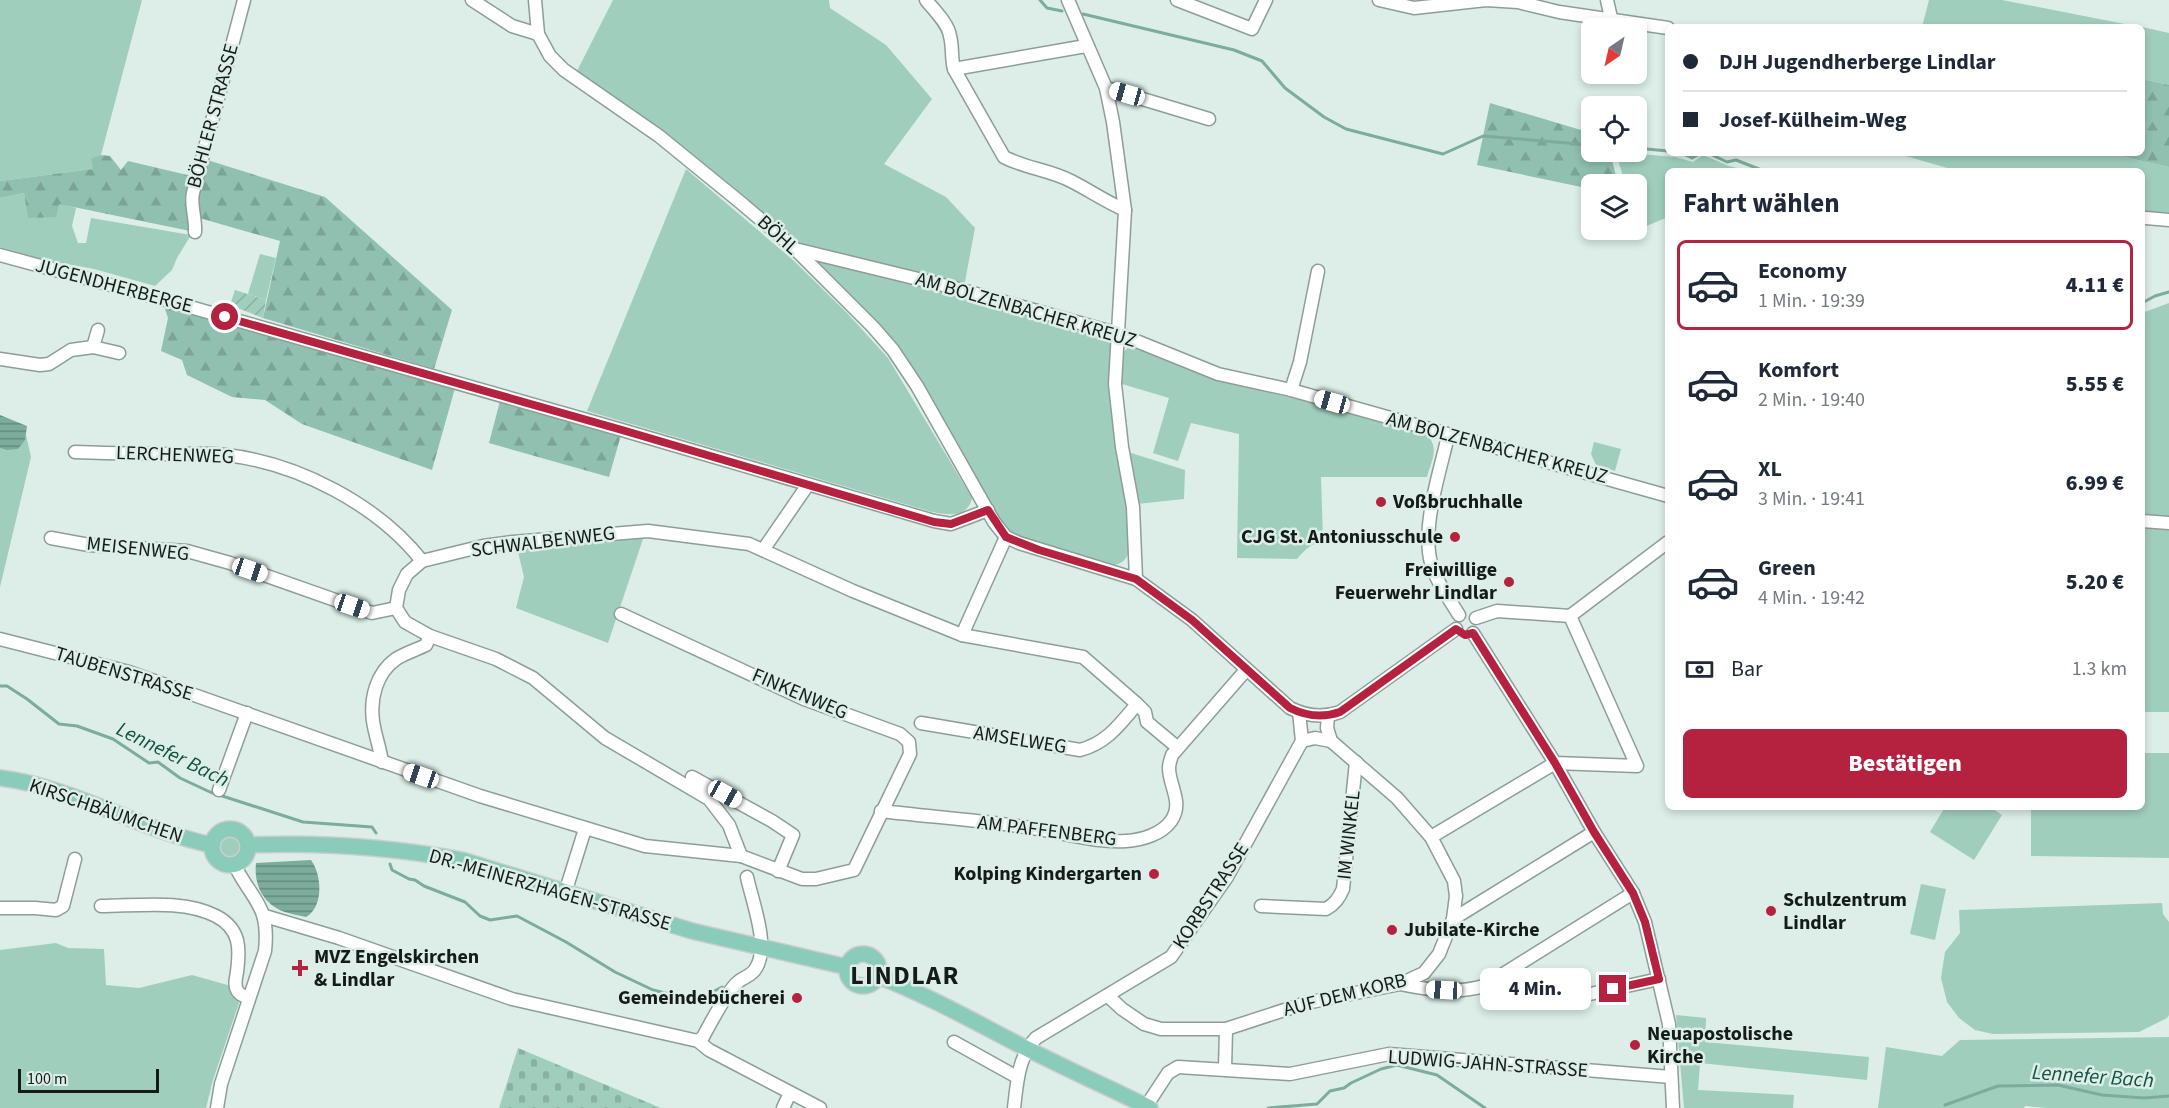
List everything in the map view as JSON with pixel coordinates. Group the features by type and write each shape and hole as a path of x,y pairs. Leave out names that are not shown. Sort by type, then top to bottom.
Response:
{"main road":[{"name":"KIRSCHBÄUMCHEN","path":"0,778 40,786 164,832 212,845"},
{"path":"230,829 240,832 248,845 244,857 234,864 221,862 216,858 212,845 220,832 230,829"},
{"name":"DR.-MEINERZHAGEN-STRASSE","path":"248,845 358,847 423,853 462,860 692,931 847,967"},
{"path":"867,954 876,961 878,976 870,985 856,985 849,978 847,967 857,955 867,954"},
{"path":"878,976 924,996 1147,1107"}],"street":[{"name":"BÖHLER STRASSE","path":"195,232 196,217 191,199 244,0"},
{"path":"472,0 512,26 538,34"},
{"name":"BÖHL","path":"535,0 538,34 550,56 564,70 659,136 794,248 873,327 893,350 1006,537"},
{"path":"926,0 951,37 951,59 954,69 1004,158 1069,180 1125,210"},
{"path":"1068,0 1106,88 1125,210 1115,384 1132,507 1136,579"},
{"path":"1177,0 1252,29 1266,0"},
{"path":"1379,0 1414,8 1486,0 1518,2 1559,12 1611,18 1607,0"},
{"path":"1647,24 1665,27"},
{"path":"954,69 1086,46"},
{"path":"1106,88 1209,119"},
{"path":"2146,218 2169,220"},
{"name":"AM BOLZENBACHER KREUZ","path":"794,248 955,288 1119,334 1218,374 1291,390 1665,495"},
{"name":"JUGENDHERBERGE","path":"0,255 622,430 934,522 951,524 988,510"},
{"path":"1291,390 1300,362 1318,271"},
{"path":"93,347 98,330"},
{"path":"0,359 39,365 49,364 71,350 93,347 119,353"},
{"path":"1448,436 1430,518 1428,552 1439,584 1459,615"},
{"name":"LERCHENWEG","path":"75,452 224,454 279,465 353,500 408,542 423,561"},
{"path":"763,550 807,486"},
{"path":"2145,521 2169,523"},
{"name":"SCHWALBENWEG","path":"423,561 483,546 648,531 749,544 853,591 962,635 1083,657 1137,704 1145,712 1147,722 1177,747"},
{"path":"962,635 1006,537 1039,550 1136,579 1192,620 1290,708 1299,712 1322,716 1340,712 1456,629"},
{"name":"MEISENWEG","path":"51,538 89,545 187,551 230,563 372,613 396,608"},
{"path":"1476,618 1497,611 1570,616 1665,544"},
{"path":"423,561 407,574 399,590 396,608 405,622 430,636 519,669 605,738 709,799 729,825 741,856"},
{"path":"1467,612 1476,618 1477,628 1473,633 1465,635 1456,629 1455,621 1459,615 1467,612"},
{"name":"FINKENWEG","path":"621,614 804,699 900,734 909,742 910,754 881,812"},
{"path":"1431,837 1555,763 1636,766 1570,616"},
{"path":"1473,633 1633,893 1645,922 1669,1024 1673,1108"},
{"path":"382,762 373,721 372,701 376,685 396,659 426,645 430,636"},
{"name":"TAUBENSTRASSE","path":"0,639 129,672 382,762 585,829 645,846 741,856 778,872 802,879 816,879 854,870 881,812"},
{"name":"AM PAFFENBERG","path":"881,812 1030,827 1114,841 1145,838 1159,831 1171,820 1176,809 1177,795 1171,784 1169,766 1172,754 1246,670"},
{"name":"AMSELWEG","path":"921,723 1080,750 1094,747 1110,736 1137,704"},
{"path":"1299,712 1302,741 1315,738 1331,741 1322,716"},
{"path":"219,790 247,713"},
{"name":"KORBSTRASSE","path":"1026,1048 1050,1028 1171,957 1227,877 1302,741"},
{"name":"AUF DEM KORB","path":"1108,996 1144,1024 1161,1029 1226,1029 1306,1003 1400,984 1424,973 1439,954 1454,920 1456,896 1454,881 1431,837 1397,798 1331,741"},
{"name":"IM WINKEL","path":"1261,906 1326,909 1339,898 1343,889 1356,762"},
{"path":"692,777 793,835 778,872"},
{"path":"566,893 585,829"},
{"path":"1454,920 1594,832"},
{"path":"0,908 56,910 63,906 75,860"},
{"path":"217,1108 220,1084 265,951 267,932 265,916 234,864"},
{"path":"698,1041 703,1037 738,982 757,968 762,948 747,877"},
{"path":"1400,984 1421,989 1467,991 1484,986 1633,893"},
{"path":"101,906 181,907 219,918 231,928 238,943 240,951 235,983 241,995 248,998"},
{"path":"265,916 347,941 512,999 698,1041 709,1050 820,1108"},
{"path":"1557,987 1560,996 1567,999 1659,979"},
{"path":"1225,1069 1226,1029"},
{"path":"954,1042 1017,1077"},
{"path":"1014,1108 1017,1077 1026,1048"},
{"name":"LUDWIG-JAHN-STRASSE","path":"1147,1107 1168,1073 1178,1067 1290,1074 1389,1054 1671,1077"},
{"path":"783,1108 790,1094"}],"green space":[{"path":"0,0 142,0 101,155 91,158 94,169 0,181"},
{"path":"613,0 829,0 830,8 886,45 932,99 884,164 946,197 975,228 964,287 798,246 576,73"},
{"path":"1929,0 2002,0 2125,24 1923,24"},
{"path":"2145,28 2169,33 2169,85 2145,80"},
{"path":"2145,80 2169,85 2169,167 2120,156 2145,156"},
{"path":"1490,103 1581,130 1581,162 1612,162 1616,174 1581,174 1581,187 1477,165"},
{"path":"101,155 110,156 121,170 128,161 196,177 201,158 325,197 452,310 434,369 263,318 280,241 196,217 195,232 59,204 56,217 28,218 24,193 0,198 0,181 93,169 91,158"},
{"path":"1647,155 1675,157 1693,162 1705,156 1737,168 1665,168 1665,218 1647,226 1647,174 1622,174 1619,162 1647,162"},
{"path":"1906,156 2120,156 2169,167 2169,219 2145,215 2145,168 1948,168"},
{"path":"686,169 793,260 848,314 888,358 972,498 966,509 956,514 932,512 587,411"},
{"path":"24,193 29,218 59,203 76,208 72,226 78,243 86,243 91,218 191,235 172,270 155,286 94,269 45,260 0,247 0,198"},
{"path":"260,254 276,258 266,300 248,294"},
{"path":"815,260 1024,309 1111,338 1113,341 1114,429 1130,529 1128,554 1124,560 1116,565 1106,565 1013,536 1001,525 938,412 813,262"},
{"path":"235,290 266,300 263,318 230,305"},
{"path":"2169,303 2169,520 2145,518 2145,312"},
{"path":"164,306 455,388 432,470 302,424 265,400 232,397 187,375 182,360 161,351 168,318"},
{"path":"1130,346 1135,346 1218,380 1427,435 1434,450 1427,477 1321,477 1323,541 1308,547 1297,559 1237,558 1239,434 1191,423 1178,461 1153,453 1169,398 1122,384 1123,352"},
{"path":"500,401 621,435 609,477 489,443"},
{"path":"0,431 26,435 31,457 0,587"},
{"path":"1594,442 1621,449 1615,471 1596,465 1591,454"},
{"path":"1128,452 1185,470 1184,499 1137,504"},
{"path":"2145,525 2169,527 2169,712 2145,712"},
{"path":"644,536 608,643 516,608 524,577 517,548"},
{"path":"2145,753 2169,753 2169,858 2031,856 2031,810 2145,810"},
{"path":"1943,810 1994,810 2002,815 1974,860 1930,832"},
{"path":"229,836 237,839 240,847 237,855 229,858 221,855 218,847 221,839"},
{"path":"1921,884 1946,889 1935,940 1910,934"},
{"path":"2162,903 2163,914 2169,922 2169,1015 2139,1032 1993,1034 1975,1030 1959,1018 1947,1002 1941,978 1945,952 1960,933 1959,910"},
{"path":"56,943 68,948 104,949 106,985 139,988 192,975 231,986 239,1003 206,1108 0,1108 0,950"},
{"path":"1676,1015 1706,1018 1705,1042 1869,1057 1867,1080 1700,1063 1698,1090 1794,1095 1793,1108 1684,1108"},
{"path":"2169,1037 2169,1108 2025,1106 2024,1108 1878,1108 1886,1047 1942,1056 1960,1040"},
{"path":"518,1048 661,1108 499,1108"}],"shaded area":[{"path":"0,415 27,426 25,440 18,449 0,448"},
{"path":"311,860 319,882 318,899 312,912 306,917 288,913 272,905 263,895 257,883 256,863"}],"waterway":[{"path":"1040,0 1047,8 1062,11"},
{"path":"1083,14 1234,50 1262,61 1285,88 1324,117 1346,129 1443,154 1483,136 1581,144"},
{"path":"1647,149 1665,151"},
{"path":"1688,156 1692,158 1696,156"},
{"path":"1714,156 1727,162 1736,160 1756,168"},
{"path":"2145,301 2169,292"},
{"name":"Lennefer Bach","path":"0,686 7,686 59,724 77,726 113,739 149,763 158,762 180,778 210,792 303,822 372,827 376,833"},
{"name":"Lennefer Bach","path":"390,864 392,870 409,879 465,902 480,916 490,920 517,916 615,972 653,990 701,998 722,987"},
{"name":"Lennefer Bach","path":"1268,1108 1317,1104 1330,1091 1344,1088 1381,1069 1397,1065 1437,1075 1485,1108"},
{"name":"Lennefer Bach","path":"1945,1105 1998,1086 2058,1085 2102,1095 2144,1098 2169,1096"}],"place":[{"name":"Voßbruchhalle","path":"1381,502"},
{"name":"CJG St. Antoniusschule","path":"1455,537"},
{"name":"Freiwillige Feuerwehr Lindlar","path":"1509,582"},
{"name":"Kolping Kindergarten","path":"1154,874"},
{"name":"Schulzentrum Lindlar","path":"1771,911"},
{"name":"Jubilate-Kirche","path":"1392,930"},
{"name":"MVZ Engelskirchen & Lindlar","path":"300,968"},
{"name":"Gemeindebücherei","path":"797,998"},
{"name":"Neuapostolische Kirche","path":"1635,1045"}],"district":[{"name":"LINDLAR","path":"905,975"}],"route":[{"path":"225,317 934,522 951,524 988,510 1006,537 1039,550 1136,579 1192,620 1290,708 1299,712 1328,716 1340,712 1456,629 1465,635 1473,633 1633,893 1645,922 1659,979 1613,989"}]}
